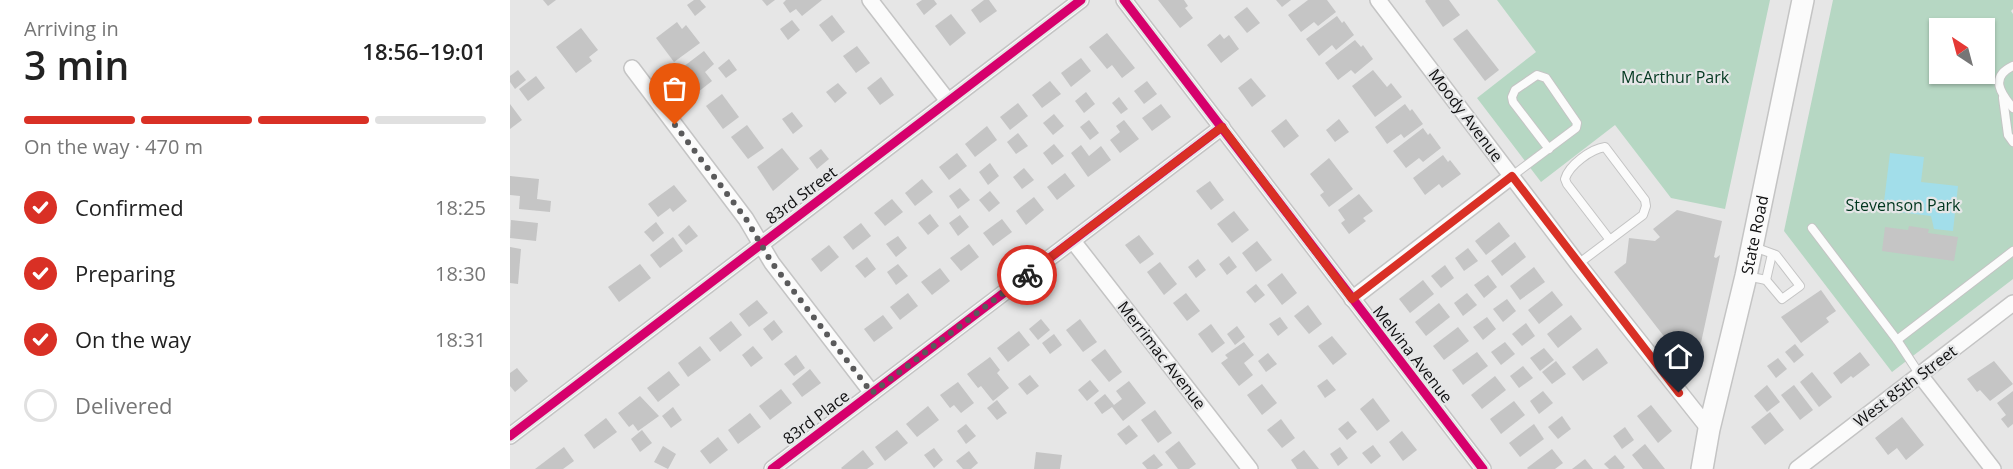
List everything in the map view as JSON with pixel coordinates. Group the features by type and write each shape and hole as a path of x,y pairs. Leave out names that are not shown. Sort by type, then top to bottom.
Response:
{"street":[{"path":"870,0 948,101"},
{"name":"83rd Street","path":"510,436 1081,0"},
{"name":"Melvina Avenue","path":"1124,0 1483,469"},
{"name":"Moody Avenue","path":"1378,0 1578,264 1709,429"},
{"name":"State Road","path":"1702,469 1709,429 1756,278 1803,0"},
{"path":"632,68 746,219 772,263 872,393"},
{"name":"83rd Place","path":"772,469 1222,127"},
{"path":"1352,299 1512,176"},
{"name":"Merrimac Avenue","path":"1073,241 1250,469"},
{"name":"West 85th Street","path":"1797,469 2013,303"},
{"path":"1920,375 1993,469"}],"lane":[{"path":"2013,66 2007,69 2000,79 2000,91 2013,108"},
{"path":"1512,176 1548,149 1576,128 1577,123 1546,78 1537,75 1515,90 1512,97 1513,102 1548,149"},
{"path":"2003,96 2008,135 2013,142"},
{"path":"1578,264 1610,240 1643,215 1646,206 1645,200 1605,147 1602,147 1570,168 1565,179 1610,240"},
{"path":"1812,228 1897,340 1920,375"},
{"path":"1756,278 1782,299 1800,286 1776,255 1762,250"},
{"path":"1897,340 2013,251"}],"green space":[{"name":"McArthur Park","path":"1497,0 1770,0 1725,209 1671,198 1615,125 1541,182 1477,98 1536,52"},
{"name":"Stevenson Park","path":"1833,0 2013,0 2011,11 2013,14 2013,279 1892,372 1784,231"}],"water":[{"path":"1890,153 1924,157 1921,182 1958,186 1953,231 1934,229 1931,216 1883,210"}],"building":[{"path":"543,0 556,0 548,6"},
{"path":"694,0 700,0 706,7 695,16 687,5"},
{"path":"762,0 775,0 767,6"},
{"path":"786,0 822,0 802,16 796,9 790,13 783,3"},
{"path":"922,0 934,0 937,4 924,15 916,4"},
{"path":"984,0 989,0 997,11 980,23 971,10"},
{"path":"1158,0 1184,0 1188,6 1185,8 1193,18 1180,28"},
{"path":"1276,0 1291,0 1282,7"},
{"path":"1308,0 1327,0 1336,12 1318,26 1314,22 1301,32 1288,15"},
{"path":"1426,0 1449,0 1460,15 1443,27"},
{"path":"1247,7 1260,23 1247,33 1234,17"},
{"path":"951,14 966,33 950,46 935,26"},
{"path":"832,15 845,32 832,42 819,25"},
{"path":"1337,16 1342,23 1344,21 1354,35 1336,50 1332,45 1319,56 1306,39"},
{"path":"792,20 800,30 788,40 780,29"},
{"path":"677,22 682,29 686,25 700,43 674,62 656,38"},
{"path":"581,28 598,50 589,57 592,61 576,73 556,47"},
{"path":"1467,29 1499,70 1485,81 1453,39"},
{"path":"1107,33 1135,68 1122,78 1112,65 1107,69 1089,47"},
{"path":"1220,34 1224,39 1229,35 1239,49 1221,63 1207,45"},
{"path":"1355,40 1361,47 1363,45 1373,59 1355,74 1351,70 1338,80 1325,63"},
{"path":"857,46 870,63 856,73 843,56"},
{"path":"704,51 714,64 705,72 712,81 698,92 679,70"},
{"path":"1081,58 1091,71 1071,87 1061,73"},
{"path":"729,59 737,70 726,78 718,68"},
{"path":"518,70 526,80 515,89 510,82 510,76"},
{"path":"1373,70 1387,87 1391,83 1402,97 1375,117 1352,86"},
{"path":"536,76 545,88 528,101 519,89"},
{"path":"881,77 894,95 880,105 867,88"},
{"path":"1251,78 1266,96 1252,107 1238,88"},
{"path":"1050,81 1061,94 1042,108 1032,95"},
{"path":"1147,81 1157,94 1144,104 1134,91"},
{"path":"838,83 847,93 835,103 826,92"},
{"path":"1086,92 1095,104 1084,113 1075,101"},
{"path":"722,94 739,117 723,129 706,106"},
{"path":"1119,97 1128,109 1121,114 1112,103"},
{"path":"1018,103 1028,116 1010,130 1000,117"},
{"path":"510,104 522,120 510,129"},
{"path":"1161,104 1171,117 1152,131 1142,118"},
{"path":"1405,104 1410,111 1412,109 1423,124 1404,138 1401,134 1387,144 1375,127"},
{"path":"792,112 803,126 793,134 782,119"},
{"path":"1054,114 1064,126 1053,135 1043,123"},
{"path":"1286,119 1299,136 1284,148 1271,131"},
{"path":"1339,119 1349,132 1335,142 1326,130"},
{"path":"1089,120 1099,133 1090,140 1080,127"},
{"path":"1124,120 1139,139 1120,153 1110,140 1120,132 1116,126"},
{"path":"747,125 764,148 748,159 731,137"},
{"path":"987,126 997,140 975,157 965,144"},
{"path":"1423,128 1428,135 1430,133 1441,148 1423,162 1419,158 1406,168 1393,151"},
{"path":"1018,133 1028,146 1016,154 1007,142"},
{"path":"1054,144 1064,156 1052,165 1043,153"},
{"path":"1081,145 1089,156 1101,146 1111,160 1088,177 1071,153"},
{"path":"782,148 799,169 773,191 757,167"},
{"path":"821,149 829,159 817,169 809,158"},
{"path":"957,153 967,166 949,180 939,167"},
{"path":"1443,155 1461,174 1442,188 1439,184 1425,195 1413,178"},
{"path":"1329,158 1353,189 1329,207 1320,195 1324,192 1310,174"},
{"path":"990,163 999,176 988,185 979,172"},
{"path":"1024,168 1034,180 1022,189 1013,177"},
{"path":"1065,173 1075,186 1057,200 1047,187"},
{"path":"510,176 539,179 537,199 551,201 550,212 519,209 520,196 510,195"},
{"path":"922,179 933,192 915,206 905,193"},
{"path":"1210,181 1224,200 1211,210 1196,191"},
{"path":"674,185 687,201 673,212 670,208 658,217 648,204"},
{"path":"960,188 970,200 958,209 949,196"},
{"path":"990,191 1000,203 989,212 979,200"},
{"path":"1359,194 1373,211 1363,218 1366,221 1349,234 1341,223 1345,220 1338,210"},
{"path":"1034,197 1044,210 1026,225 1016,211"},
{"path":"892,199 903,212 885,226 874,213"},
{"path":"1677,210 1722,221 1714,257 1720,255 1694,375 1614,272 1626,263 1629,238 1655,241 1660,237 1653,229"},
{"path":"1234,211 1249,230 1232,243 1217,224"},
{"path":"930,214 939,226 928,235 918,223"},
{"path":"960,215 969,227 958,236 949,223"},
{"path":"1002,219 1012,232 993,246 983,233"},
{"path":"511,220 538,223 536,241 510,238"},
{"path":"656,222 664,233 653,242 644,232"},
{"path":"1499,222 1510,236 1486,255 1475,241"},
{"path":"861,223 871,236 853,250 843,237"},
{"path":"689,225 698,236 686,245 678,235"},
{"path":"1909,226 1929,229 1928,233 1958,237 1954,261 1882,251 1885,227 1908,230"},
{"path":"1139,235 1154,254 1140,264 1125,245"},
{"path":"898,236 907,248 896,257 886,244"},
{"path":"673,237 683,251 660,268 650,255"},
{"path":"1257,241 1272,260 1256,272 1242,253"},
{"path":"1515,242 1526,257 1502,276 1491,261"},
{"path":"969,244 979,257 961,271 950,258"},
{"path":"829,245 839,257 821,272 811,259"},
{"path":"510,247 521,249 518,284 510,283"},
{"path":"1468,248 1478,261 1464,271 1455,258"},
{"path":"1229,256 1237,267 1227,275 1219,264"},
{"path":"867,257 876,269 865,278 855,266"},
{"path":"1198,259 1206,270 1196,278 1188,267"},
{"path":"1160,262 1177,284 1164,295 1147,272"},
{"path":"640,264 651,278 619,302 608,287"},
{"path":"898,264 908,276 896,285 887,272"},
{"path":"1445,265 1454,278 1441,288 1431,276"},
{"path":"1534,267 1545,282 1520,300 1510,286"},
{"path":"940,268 950,281 932,295 921,282"},
{"path":"1282,273 1297,293 1282,305 1267,285"},
{"path":"1488,275 1497,287 1484,298 1474,285"},
{"path":"1423,280 1434,294 1410,313 1399,299"},
{"path":"1256,284 1265,295 1255,303 1246,292"},
{"path":"1821,290 1836,311 1826,318 1829,322 1801,343 1781,317"},
{"path":"1552,291 1563,305 1539,324 1528,310"},
{"path":"908,293 918,306 900,320 890,307"},
{"path":"1186,293 1200,311 1187,321 1173,303"},
{"path":"1467,293 1477,305 1463,316 1454,303"},
{"path":"1507,299 1516,311 1503,322 1493,309"},
{"path":"757,300 768,313 749,327 739,314"},
{"path":"1439,303 1450,317 1426,336 1415,322"},
{"path":"1308,305 1322,324 1309,334 1294,316"},
{"path":"883,315 893,328 874,342 864,329"},
{"path":"1571,315 1582,329 1558,348 1547,334"},
{"path":"1280,317 1288,328 1278,336 1269,324"},
{"path":"1487,317 1496,329 1483,340 1473,327"},
{"path":"1041,319 1050,330 1038,340 1029,329"},
{"path":"1080,319 1097,342 1083,352 1066,330"},
{"path":"774,320 783,332 772,341 763,329"},
{"path":"731,321 742,335 720,352 709,338"},
{"path":"1526,323 1535,336 1522,346 1512,334"},
{"path":"1211,324 1225,343 1212,353 1198,334"},
{"path":"1237,326 1245,337 1235,345 1227,334"},
{"path":"1458,327 1469,341 1444,360 1433,346"},
{"path":"1019,331 1030,345 1008,362 997,348"},
{"path":"1054,334 1062,345 1050,354 1042,343"},
{"path":"1332,336 1347,354 1333,365 1318,346"},
{"path":"1244,342 1254,355 1244,363 1253,375 1239,386 1221,363 1228,358 1225,355"},
{"path":"1505,342 1515,354 1501,365 1491,352"},
{"path":"1795,344 1804,355 1794,363 1785,352"},
{"path":"700,346 711,360 688,377 678,363"},
{"path":"753,346 763,358 751,367 742,355"},
{"path":"1544,348 1554,360 1540,371 1530,358"},
{"path":"1597,348 1608,363 1583,381 1572,367"},
{"path":"1105,349 1122,372 1109,382 1091,360"},
{"path":"1477,352 1488,366 1463,385 1452,370"},
{"path":"1860,352 1870,365 1841,384 1833,373"},
{"path":"1268,353 1277,364 1266,372 1258,361"},
{"path":"796,355 805,368 794,376 784,364"},
{"path":"990,357 1000,370 997,373 1009,388 993,401 967,374"},
{"path":"1778,358 1787,369 1776,378 1767,366"},
{"path":"1556,361 1566,374 1552,384 1542,372"},
{"path":"1994,361 2013,384 1990,401 1980,390 1977,392 1967,379"},
{"path":"1523,366 1533,378 1519,388 1510,376"},
{"path":"517,368 528,381 515,392 510,386 510,373"},
{"path":"810,369 821,383 802,397 792,384"},
{"path":"669,371 680,385 658,402 647,388"},
{"path":"1812,372 1832,397 1819,407 1800,382"},
{"path":"1030,375 1039,386 1027,395 1018,384"},
{"path":"1495,376 1506,390 1482,409 1471,395"},
{"path":"1327,379 1336,390 1325,398 1317,386"},
{"path":"1090,380 1099,391 1087,401 1078,390"},
{"path":"1129,381 1146,403 1123,421 1112,407 1102,414 1094,403 1105,394 1114,405 1122,399 1116,391"},
{"path":"958,382 974,403 961,413 954,405 950,408 940,395"},
{"path":"1262,384 1277,403 1262,415 1247,395"},
{"path":"1767,385 1780,402 1767,412 1754,396"},
{"path":"1794,385 1813,410 1800,420 1781,395"},
{"path":"781,389 792,403 770,420 759,406"},
{"path":"1543,391 1553,403 1539,414 1530,401"},
{"path":"2013,391 2013,424 2008,428 2001,419 2006,415 1997,403"},
{"path":"640,396 659,416 638,431 633,424 629,427 618,413"},
{"path":"1373,398 1390,421 1377,431 1360,409"},
{"path":"997,400 1007,413 997,420 987,408"},
{"path":"1514,401 1525,415 1501,434 1490,419"},
{"path":"1651,405 1672,431 1658,443 1637,416"},
{"path":"928,406 939,420 917,437 906,424"},
{"path":"673,407 682,420 671,428 662,416"},
{"path":"1155,410 1172,433 1158,443 1141,420"},
{"path":"1770,412 1784,430 1765,445 1751,427"},
{"path":"750,413 761,427 738,444 728,430"},
{"path":"1562,416 1571,429 1558,439 1548,427"},
{"path":"1902,417 1924,445 1906,460 1897,448 1888,455 1875,438"},
{"path":"606,418 617,432 594,449 584,435"},
{"path":"1281,419 1295,438 1282,448 1267,430"},
{"path":"1348,421 1357,432 1347,440 1338,429"},
{"path":"966,424 976,436 966,444 957,431"},
{"path":"1534,424 1544,439 1520,457 1509,443"},
{"path":"1129,425 1138,436 1126,445 1117,434"},
{"path":"1625,427 1634,440 1622,449 1613,436"},
{"path":"642,430 652,443 640,452 631,439"},
{"path":"897,430 908,443 885,461 875,447"},
{"path":"1402,431 1417,450 1403,461 1389,442"},
{"path":"718,437 728,450 710,464 700,451"},
{"path":"1179,441 1196,464 1189,469 1178,469 1165,452"},
{"path":"1645,444 1665,469 1643,469 1632,455"},
{"path":"1373,445 1381,456 1371,464 1362,453"},
{"path":"663,446 676,454 668,469 654,462"},
{"path":"564,447 574,461 563,469 535,469"},
{"path":"1340,447 1348,458 1338,466 1330,454"},
{"path":"934,448 943,460 934,468 924,455"},
{"path":"1552,449 1563,463 1555,469 1527,468"},
{"path":"863,450 874,464 867,469 841,468"},
{"path":"1304,450 1319,469 1297,469 1291,460"},
{"path":"969,451 978,463 971,469 963,469 956,461"},
{"path":"1036,452 1062,455 1060,469 1034,469"},
{"path":"1154,454 1163,465 1157,469 1147,469 1142,463"},
{"path":"1615,455 1625,467 1623,469 1609,469 1604,464"},
{"path":"1585,459 1593,469 1572,469"}],"cycle path":[{"path":"510,436 1081,0"},
{"path":"1124,0 1483,469"},
{"path":"772,469 1222,127"}],"way so far":[{"path":"675,125 746,219 772,263 872,393 1027,275"}],"route":[{"path":"1027,275 1222,127 1352,299 1512,176 1679,393"}]}
